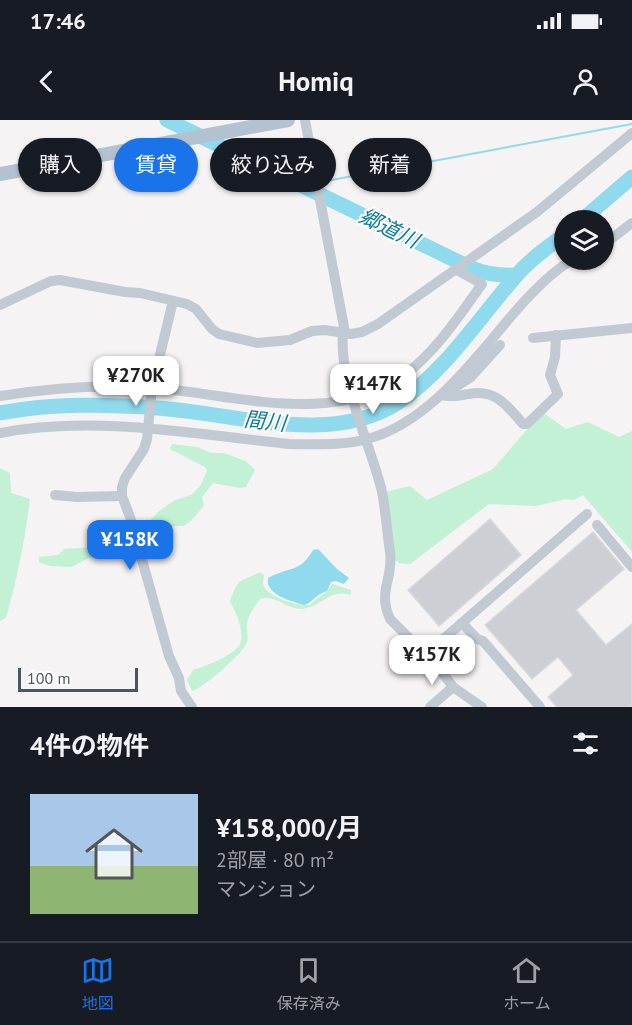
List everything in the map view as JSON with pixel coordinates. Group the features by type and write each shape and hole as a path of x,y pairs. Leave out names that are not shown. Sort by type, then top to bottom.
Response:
{"main road":[{"path":"0,174 288,120"}],"street":[{"path":"305,120 344,327 341,339 346,375 381,492 391,558 384,600 386,609 390,619 453,687 482,707"},
{"path":"0,305 51,281 60,280 140,293 192,306 212,330 245,342 279,342 312,331 362,332 378,324 537,212 632,133"},
{"path":"614,237 632,224"},
{"path":"0,396 63,387 152,389 296,405 354,400 374,392 405,374 441,339 482,284 455,268"},
{"path":"444,396 518,308 559,270"},
{"path":"173,301 152,389 149,427 144,449 125,478 122,496 170,656 179,678 180,691 192,707"},
{"path":"533,338 632,328"},
{"path":"444,396 486,392 511,410 523,424 527,424 558,394 549,375 555,357 556,335"},
{"path":"0,433 81,424 149,427 289,444 314,444 365,438 396,427 444,396 471,377 500,345"},
{"path":"55,495 122,496"},
{"path":"425,655 587,514"},
{"path":"597,525 632,567"},
{"path":"462,623 477,639 483,641 540,707"},
{"path":"430,707 453,687"}],"green space":[{"path":"542,412 566,429 588,422 619,437 632,431 632,552 583,495 574,500 566,499 536,506 489,504 410,564 399,563 393,558 385,492 410,486 427,500 493,469"},
{"path":"172,444 197,447 212,453 224,453 246,461 255,470 246,487 213,483 202,497 204,505 184,526 175,526 144,541 108,553 97,554 71,567 50,566 39,562 39,557 58,555 64,549 93,547 107,541 129,537 138,533 159,511 175,500 191,495 200,486 207,471 205,467 170,449"},
{"path":"0,468 10,473 11,493 30,499 14,589 6,618 0,621"},
{"path":"260,572 264,575 263,584 270,593 298,604 310,605 332,584 351,590 351,595 337,594 301,609 290,607 271,598 260,599 248,621 248,640 239,654 222,670 192,691 187,680 193,670 226,656 240,644 241,628 230,602 238,584"}],"water":[{"path":"318,549 349,578 344,584 331,582 327,591 304,605 280,596 271,589 268,578 299,566 313,550"}],"building":[{"path":"490,519 521,555 439,626 408,590"},
{"path":"593,532 624,569 576,610 606,645 632,624 632,707 557,707 548,697 573,675 558,657 532,679 485,625"}],"waterway":[{"name":"郷道川","path":"167,120 471,268 493,274 516,275"},
{"path":"336,179 632,124"},
{"name":"間川","path":"594,210 632,177"},
{"name":"間川","path":"0,413 59,406 118,406 187,411 281,424 313,425 343,423 372,415 399,402 432,374 461,343 521,270 554,243"}]}
